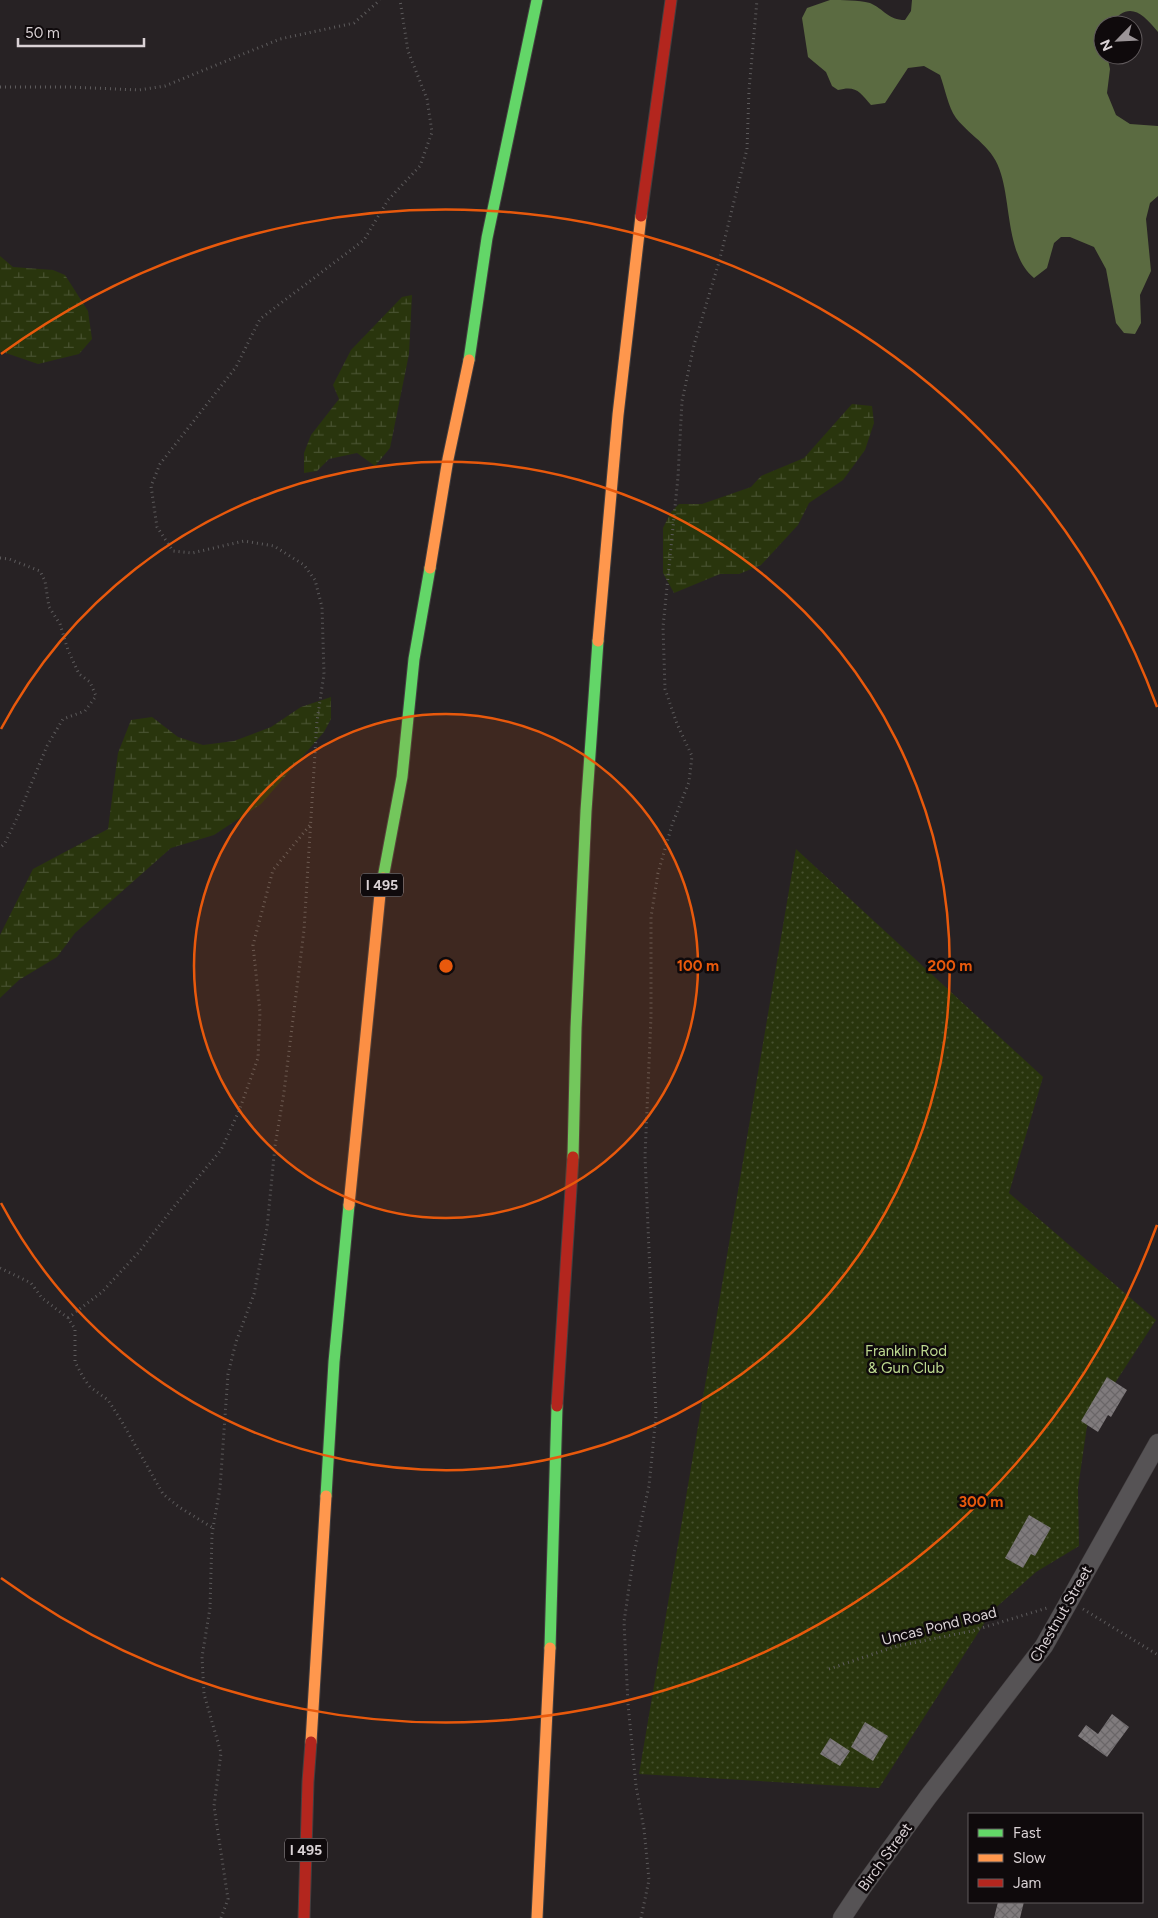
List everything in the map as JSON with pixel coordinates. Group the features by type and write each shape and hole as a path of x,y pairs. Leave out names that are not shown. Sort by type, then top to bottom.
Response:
{"highway":[{"name":"I 495","path":"304,1918 308,1782 334,1362 380,894 402,777 414,660 448,459 466,376 487,238 537,0"},
{"path":"537,1918 553,1577 556,1418 574,1141 576,1028 587,801 600,617 620,405 648,157 671,0"}],"street":[{"name":"Chestnut Street","path":"928,1797 1029,1668 1044,1646 1158,1443"},
{"name":"Birch Street","path":"842,1918 928,1797"}],"path":[{"path":"0,87 70,87 139,90 165,86 280,40 354,24 380,0"},
{"path":"222,1918 228,1899 214,1806 220,1753 204,1694 202,1657 210,1608 213,1528 220,1488 228,1374 236,1342 254,1294 267,1228 275,1146 284,1092 304,930 317,721 324,674 322,607 316,580 304,565 274,546 244,542 192,553 173,551 157,527 151,486 160,464 236,367 260,319 364,240 388,200 420,166 432,132 427,99 408,51 400,0"},
{"path":"641,1918 649,1880 644,1829 636,1786 628,1704 624,1622 634,1553 649,1486 656,1415 645,1156 651,1017 651,917 658,873 672,826 690,782 692,756 677,724 664,689 664,628 678,477 682,401 694,345 719,262 747,149 749,90 757,0"},
{"path":"0,558 9,559 40,571 45,581 49,607 60,624 79,674 90,682 96,696 86,711 63,719 47,746 17,818 5,843 0,848"},
{"path":"68,1318 102,1292 140,1252 172,1209 221,1150 239,1111 258,1058 260,1012 253,945 274,870 310,824"},
{"path":"0,1268 31,1283 42,1298 68,1318 75,1329 75,1362 90,1387 108,1400 163,1494 213,1528"},
{"path":"1070,1600 1158,1655"},
{"name":"Uncas Pond Road","path":"829,1669 897,1646 972,1631 1070,1600"}],"green space":[{"path":"0,256 13,267 53,270 65,275 88,311 92,339 79,354 38,364 0,351"},
{"path":"412,295 409,354 390,448 375,466 357,453 329,459 317,471 304,473 304,453 311,435 339,399 333,385 351,350 402,297"},
{"path":"852,404 872,406 874,423 865,450 843,480 809,503 798,525 761,565 739,574 720,574 674,593 663,573 663,528 671,512 679,504 702,504 751,487 761,476 804,458"},
{"path":"331,697 331,719 324,732 261,804 214,835 171,848 75,933 57,957 19,980 0,998 0,935 33,869 108,829 118,753 131,720 152,717 178,737 203,745 234,741 271,727 301,707"},
{"name":"Franklin Rod & Gun Club","path":"796,849 1043,1077 1009,1193 1156,1320 1087,1426 1078,1488 1079,1546 1036,1572 992,1611 879,1788 639,1774"}],"shaded area":[{"path":"830,0 855,1 870,3 894,18 905,20 911,11 912,0 1158,0 1158,32 1143,15 1135,12 1129,11 1120,15 1093,15 1093,65 1109,65 1107,93 1116,115 1130,124 1158,126 1158,196 1150,203 1146,219 1151,271 1140,295 1141,323 1135,334 1124,333 1116,323 1106,269 1094,247 1070,237 1061,237 1054,243 1047,268 1034,278 1025,269 1014,244 1004,187 998,165 982,143 953,114 940,75 924,66 908,68 885,103 871,105 864,96 853,89 838,90 832,86 826,72 808,57 802,18 807,8"}],"building":[{"path":"1107,1377 1127,1390 1111,1417 1108,1415 1098,1432 1081,1421"},
{"path":"1029,1515 1051,1528 1035,1556 1031,1554 1023,1568 1005,1558"},
{"path":"1112,1714 1129,1727 1107,1757 1078,1736 1086,1725 1098,1734"},
{"path":"865,1722 888,1736 873,1761 851,1747"},
{"path":"830,1738 850,1751 840,1766 820,1754"},
{"path":"998,1903 1024,1903 1020,1918 994,1918"}],"traffic: fast":[{"path":"469,360 487,238 537,0"},
{"path":"383,878 402,777 414,659 430,568"},
{"path":"573,1157 576,1028 586,811 598,641"},
{"path":"326,1496 334,1362 349,1205"},
{"path":"550,1648 557,1406"}],"traffic: slow":[{"path":"598,641 618,415 641,216"},
{"path":"430,568 448,459 469,360"},
{"path":"349,1205 383,878"},
{"path":"311,1742 326,1496"},
{"path":"537,1918 550,1648"}],"traffic: jam":[{"path":"641,216 671,0"},
{"path":"557,1406 573,1157"},
{"path":"304,1918 311,1742"}]}
